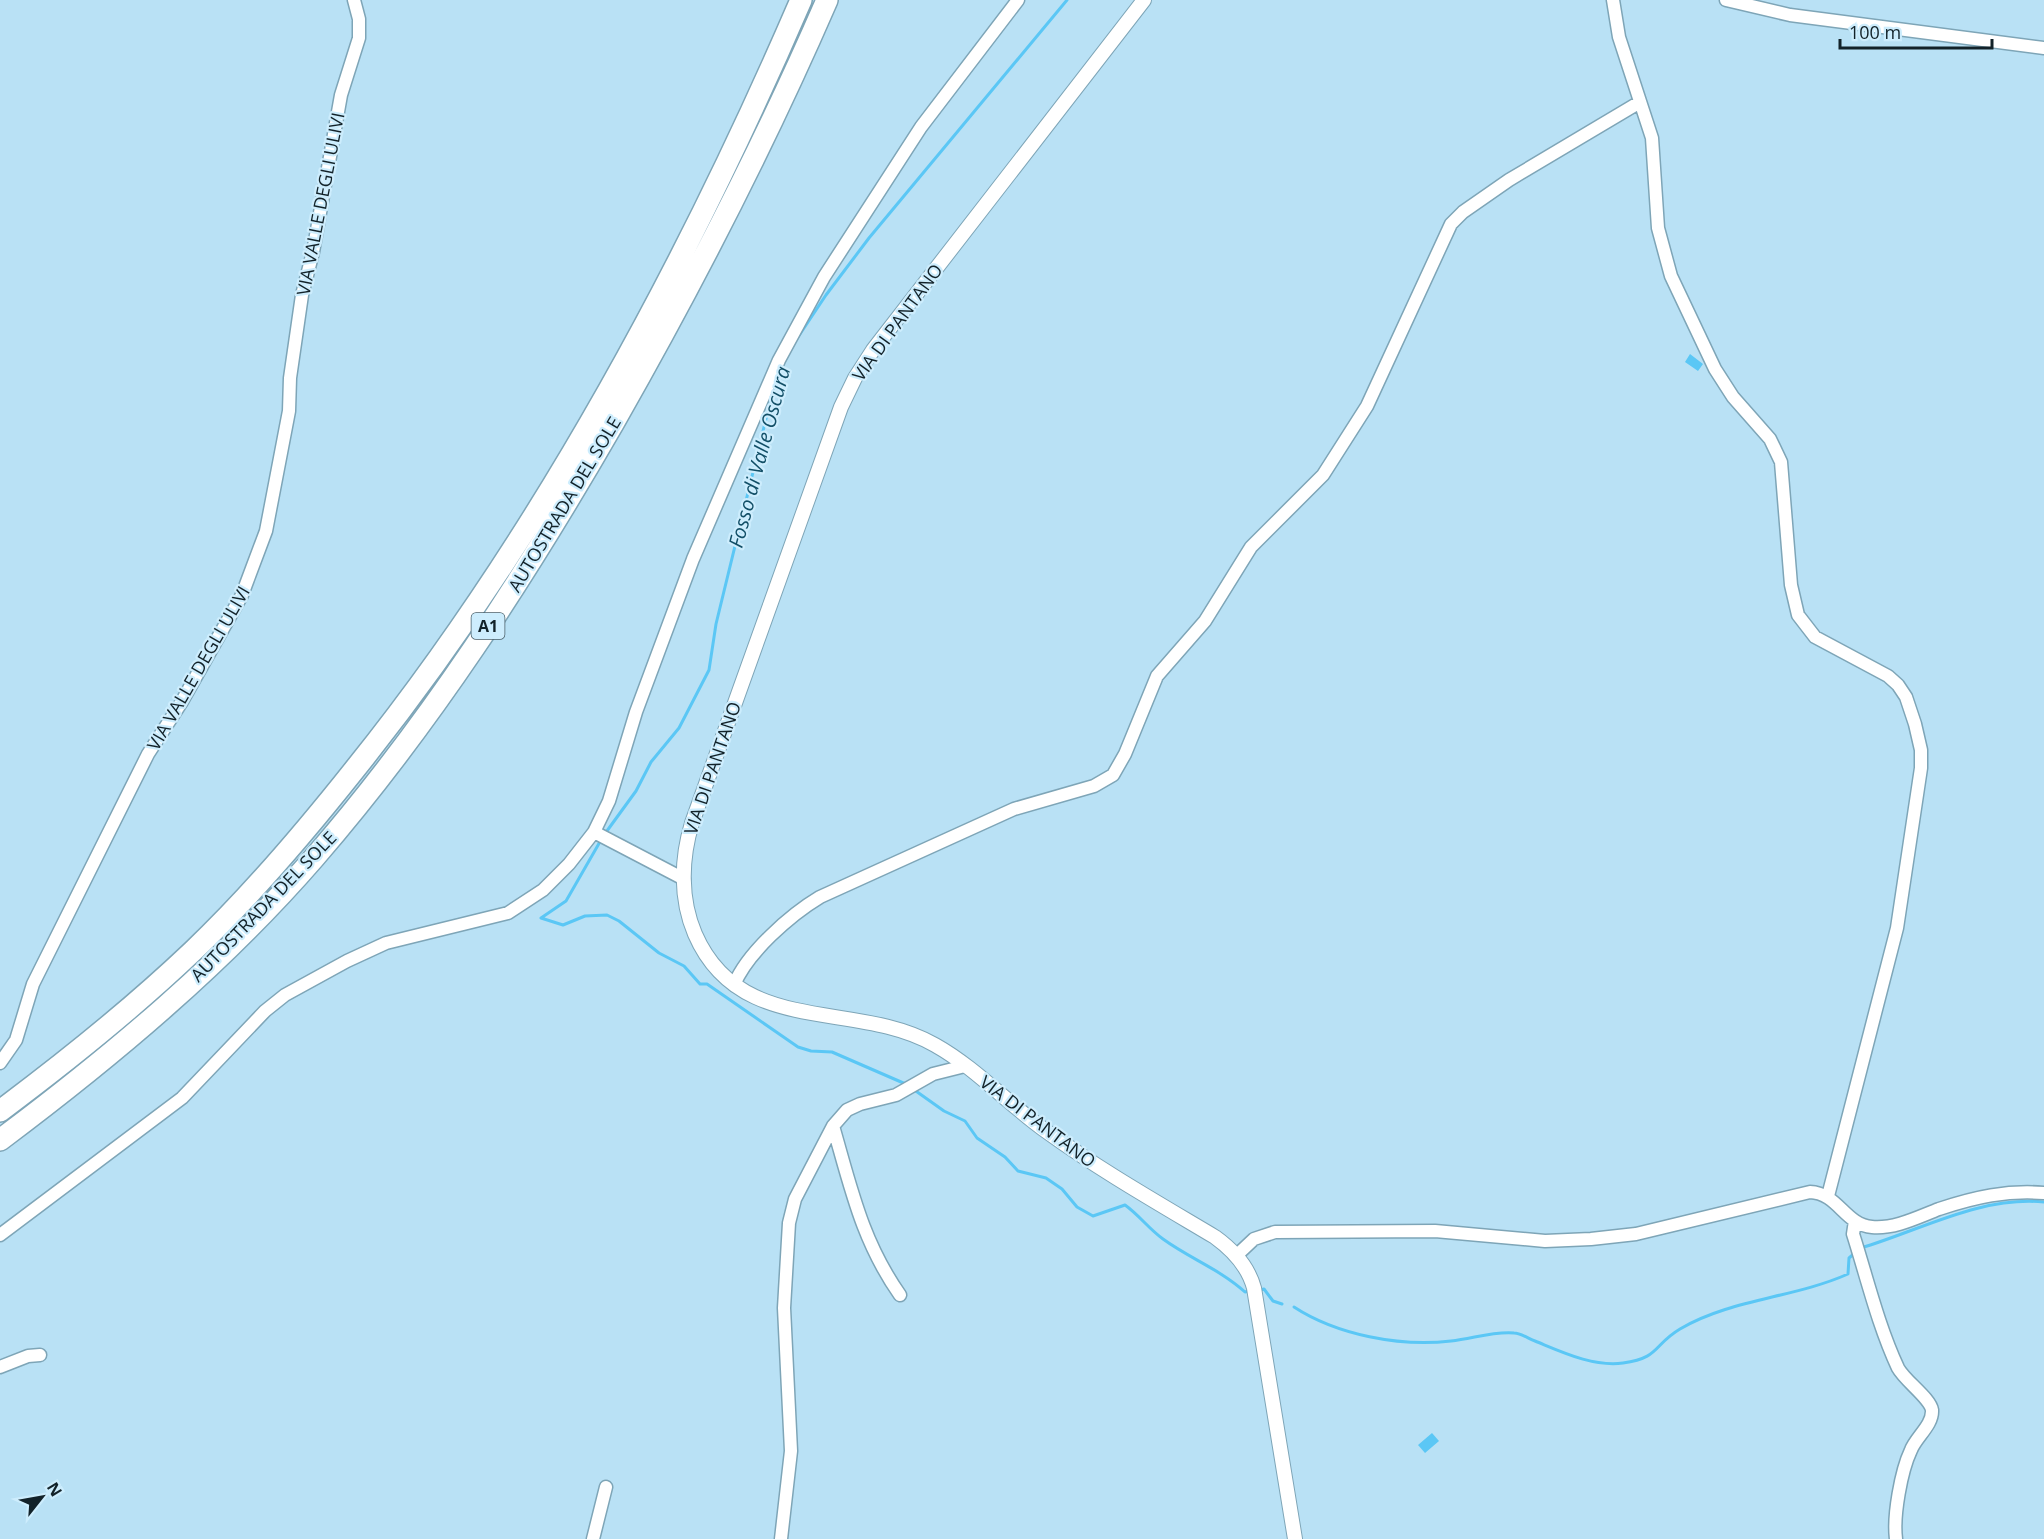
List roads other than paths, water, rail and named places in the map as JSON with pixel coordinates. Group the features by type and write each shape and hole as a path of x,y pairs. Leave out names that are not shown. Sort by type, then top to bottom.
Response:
{"highway":[{"name":"AUTOSTRADA DEL SOLE","path":"0,1111 119,1017 195,949 299,839 417,692 531,524 651,312 767,79 801,0"},
{"name":"AUTOSTRADA DEL SOLE","path":"0,1140 72,1086 212,964 313,858 434,707 550,533 671,322 789,87 827,0"}],"street":[{"name":"VIA VALLE DEGLI ULIVI","path":"0,1063 16,1040 36,977 148,754 181,703 242,596 266,531 289,411 290,378 302,295 341,95 359,38 359,19 354,0"},
{"path":"0,1235 189,1092 265,1011 280,999 347,961 386,943 474,923 518,908 553,882 594,832 615,788 636,712 693,559 779,360 824,277 921,127 1018,0"},
{"name":"VIA DI PANTANO","path":"1144,0 880,340 855,378 837,418 692,823 685,850 684,879 688,913 699,943 714,965 734,985 762,1000 787,1009 904,1031 934,1045 965,1066 1046,1131 1215,1237 1237,1255 1249,1273 1254,1288 1295,1539"},
{"path":"1613,0 1619,37 1653,145 1659,235 1674,286 1723,383 1770,439 1780,457 1791,591 1797,615 1815,637 1888,676 1898,685 1912,714 1921,750 1921,768 1898,922 1828,1196"},
{"path":"1726,0 1790,15 2044,48"},
{"path":"734,985 752,954 797,913 820,897 1014,809 1094,786 1113,775 1125,754 1157,676 1205,621 1248,551 1318,480 1361,415 1383,375 1451,224 1463,212 1509,180 1640,102"},
{"path":"594,832 684,879"},
{"path":"781,1539 791,1441 784,1324 790,1216 798,1191 833,1126 851,1108 891,1097 941,1071 965,1066"},
{"path":"833,1126 860,1221 880,1265 900,1295"},
{"path":"1237,1255 1254,1239 1275,1232 1435,1231 1545,1241 1616,1237 1815,1192 1828,1196 1855,1221 1873,1227 1886,1226 1996,1193 2044,1193"},
{"path":"1855,1221 1853,1234 1886,1339 1905,1379 1929,1403 1932,1411 1929,1422 1911,1448 1906,1465 1895,1524 1896,1539"},
{"path":"0,1367 28,1356 40,1355"},
{"path":"593,1539 606,1487"}],"water":[{"path":"1690,354 1703,364 1698,371 1685,362"},
{"path":"1432,1433 1439,1441 1425,1453 1418,1445"}],"waterway":[{"name":"Fosso di Valle Oscura","path":"796,340 869,238 1067,0"},
{"name":"Fosso di Valle Oscura","path":"604,835 636,791 651,762 679,728 709,670 716,624 774,386"},
{"name":"Fosso di Valle Oscura","path":"541,918 566,901 601,840"},
{"path":"541,918 563,925 585,916 607,915 619,921 659,953 684,966 700,984 707,984 798,1047 811,1051 832,1052 908,1085"},
{"path":"913,1089 944,1111 965,1121 977,1138 1005,1157 1018,1171 1046,1178 1062,1189 1077,1207 1093,1216 1125,1205 1163,1239 1226,1277 1245,1292 1249,1291"},
{"path":"1861,1248 1974,1209 1997,1204 2044,1202"},
{"path":"1294,1307 1330,1325 1369,1337 1431,1342 1498,1333 1517,1333 1578,1358 1600,1363 1623,1363 1644,1358 1680,1329 1720,1311 1827,1282 1848,1274 1849,1258 1856,1252"},
{"path":"1260,1290 1264,1289 1273,1301 1282,1304"}]}
